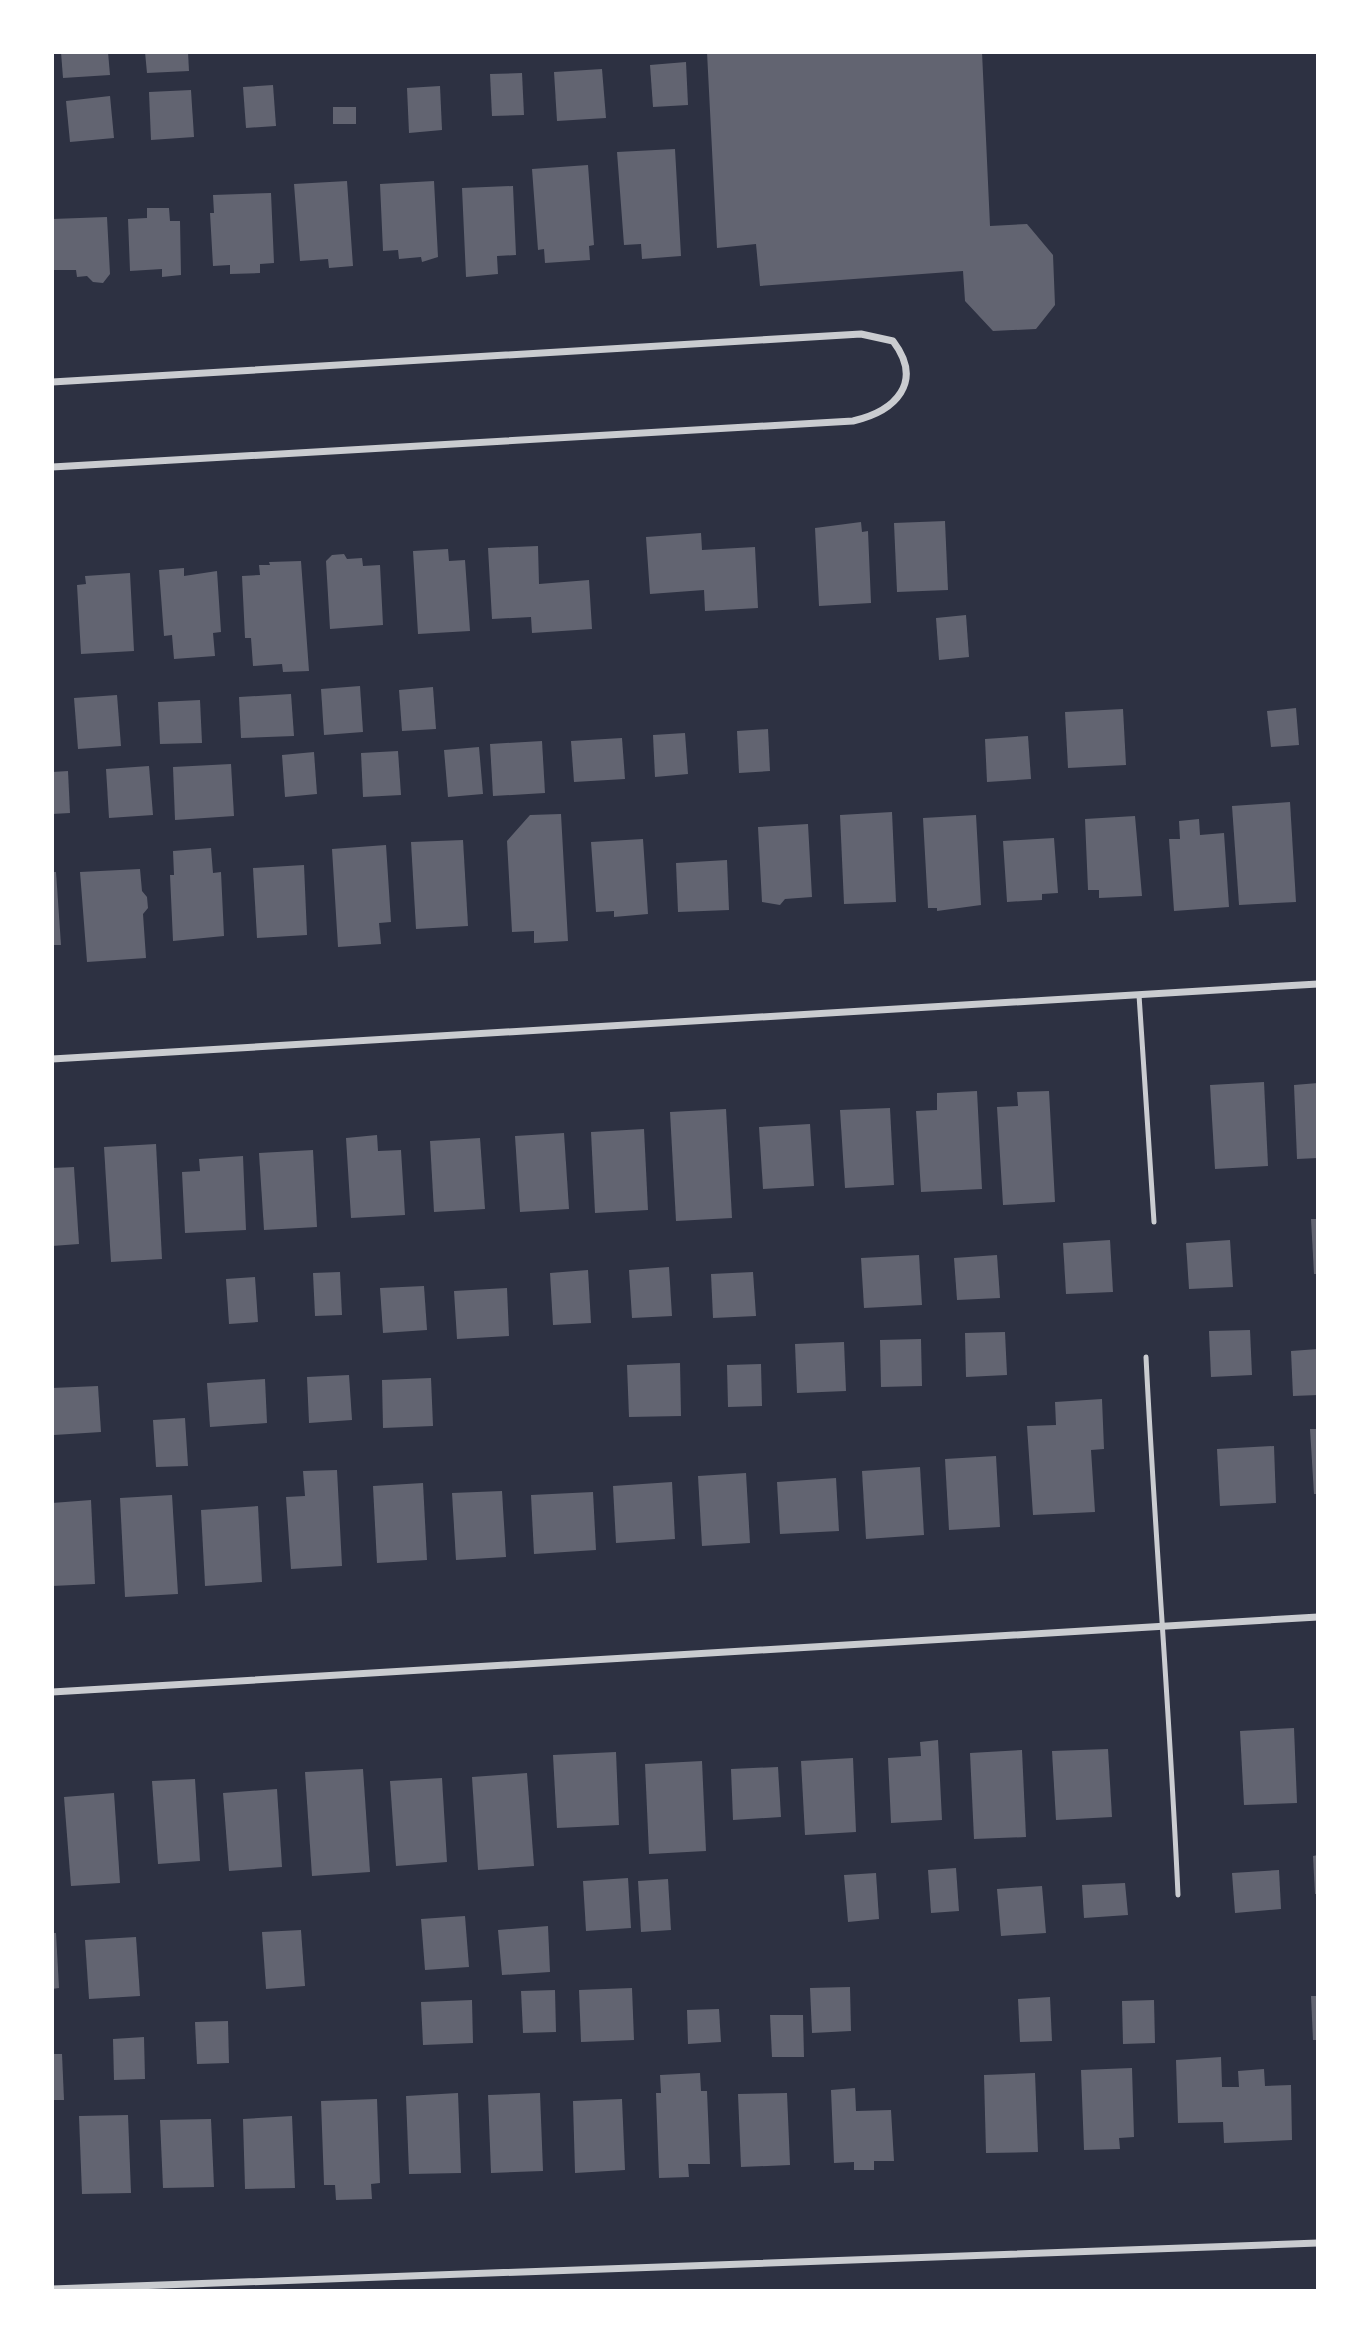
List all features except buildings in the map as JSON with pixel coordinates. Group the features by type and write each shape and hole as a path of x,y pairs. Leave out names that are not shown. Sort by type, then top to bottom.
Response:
{"street":[{"path":"52,382 861,334 892,341 905,357 908,376 898,398 888,407 877,415 853,421 52,467"},
{"path":"52,1059 1318,984"},
{"path":"52,1692 1318,1617"},
{"path":"52,2289 1318,2243"}],"lane":[{"path":"1139,995 1154,1222"},
{"path":"1146,1357 1162,1626 1168,1671 1178,1895"}]}
